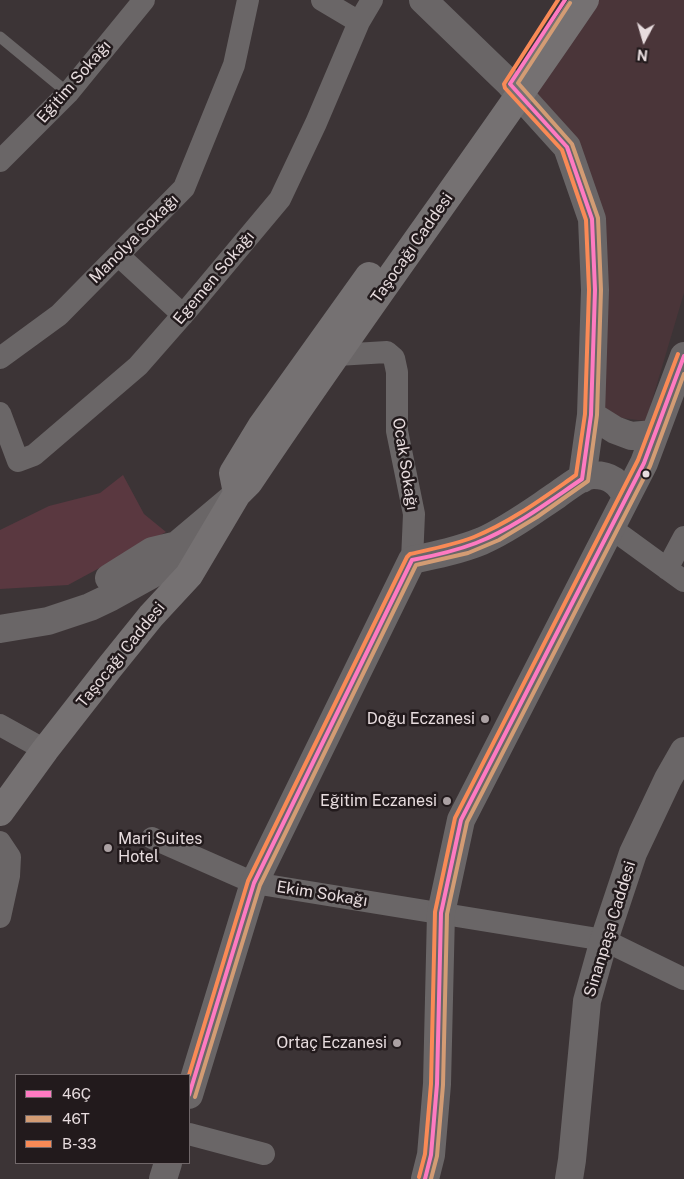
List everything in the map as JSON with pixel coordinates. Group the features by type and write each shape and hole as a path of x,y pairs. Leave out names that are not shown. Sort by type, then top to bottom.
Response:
{"main road":[{"name":"Taşocağı Caddesi","path":"515,90 565,0"},
{"name":"Taşocağı Caddesi","path":"0,812 151,616 189,575 237,494 233,473 261,427 329,350 515,90 585,0"}],"street":[{"name":"Eğitim Sokağı","path":"0,161 68,93 144,0"},
{"name":"Manolya Sokağı","path":"0,358 58,315 184,188 234,65 248,0"},
{"path":"322,0 359,22"},
{"name":"Egemen Sokağı","path":"0,413 18,462 34,455 138,366 280,198 316,123 359,22 372,0"},
{"path":"423,0 515,90 567,146 592,219 595,290 591,414 582,479"},
{"path":"118,255 183,315"},
{"name":"Ocak Sokağı","path":"329,350 387,352 394,358 397,372 397,431 414,514 412,560"},
{"path":"425,1179 431,1155 437,1084 441,913 461,820 644,463 684,356"},
{"path":"591,414 615,430 631,436 654,434"},
{"path":"190,1092 254,883 412,560 453,551 483,540 526,516 582,479 593,475 609,478 620,485 626,497"},
{"path":"0,629 48,621 111,598 167,566 177,545 237,494"},
{"path":"610,528 676,575 684,537"},
{"path":"0,613 60,599 114,576 152,551 177,545"},
{"path":"0,725 46,750"},
{"name":"Sinanpaşa Caddesi","path":"569,1179 587,1001 604,940 633,853 668,779 684,751"},
{"name":"Ekim Sokağı","path":"152,838 254,883 604,940 684,979"},
{"path":"0,842 10,857 9,876 0,917"},
{"path":"190,1134 264,1154"},
{"path":"163,1179 168,1164"}],"lane":[{"path":"0,37 68,93"}],"shaded area":[{"path":"598,0 684,0 684,293 646,421 605,416 605,277 535,94"},
{"path":"123,475 144,514 166,532 68,585 0,589 0,530 49,506 100,493"}],"transit line":[{"name":"B-33","path":"189,1074 248,881 407,557 410,554 442,547 488,531 526,509 576,475 585,414 589,290 586,220 562,150 505,88 504,84 558,0"},
{"name":"46Ç","path":"190,1092 254,883 412,560 460,548 490,537 530,514 582,479 591,415 595,290 592,219 567,147 510,84 565,0"},
{"name":"46T","path":"195,1097 260,885 416,565 468,553 499,540 537,517 588,481 597,415 601,290 598,218 572,144 518,83 570,3"},
{"name":"B-33","path":"419,1177 425,1154 431,1084 435,912 455,818 638,460 678,354"},
{"name":"46Ç","path":"425,1179 431,1155 437,1084 441,913 461,820 644,463 684,356"},
{"name":"46T","path":"431,1179 437,1156 443,1085 447,914 467,822 650,466 684,374"}],"place":[{"name":"Doğu Eczanesi","path":"485,719"},
{"name":"Eğitim Eczanesi","path":"447,801"},
{"name":"Mari Suites Hotel","path":"108,848"},
{"name":"Ortaç Eczanesi","path":"397,1043"}]}
